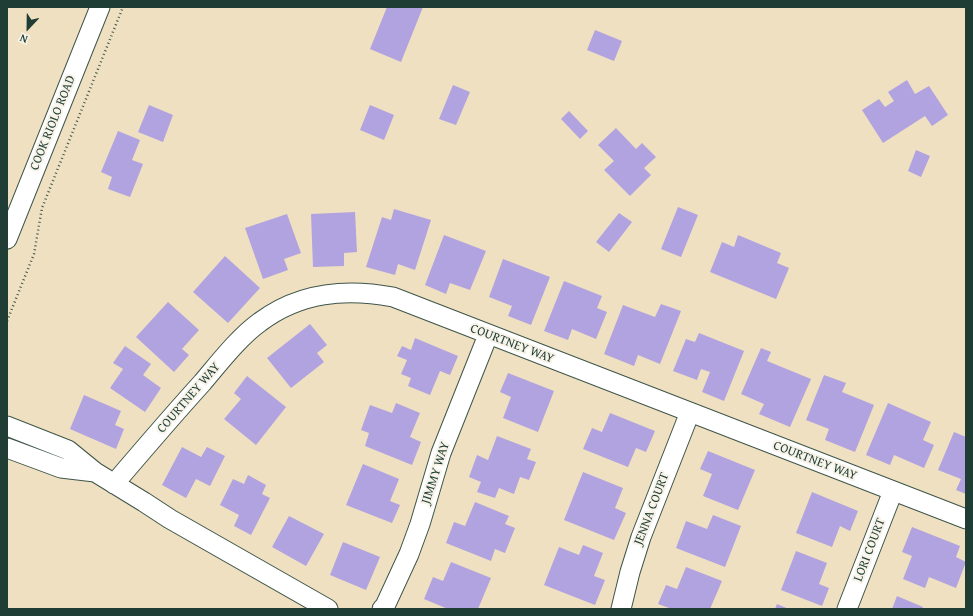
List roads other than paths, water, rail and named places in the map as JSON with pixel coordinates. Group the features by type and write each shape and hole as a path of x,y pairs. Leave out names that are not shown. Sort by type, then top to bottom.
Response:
{"street":[{"name":"COOK RIOLO ROAD","path":"7,239 100,7"},
{"name":"COURTNEY WAY","path":"114,484 234,346 260,322 279,309 299,300 325,294 350,292 371,293 393,297 966,519"},
{"name":"JIMMY WAY","path":"382,609 385,606 409,554 420,524 441,453 488,334"},
{"name":"JENNA COURT","path":"621,609 640,537 690,412"},
{"path":"7,426 68,450 95,472 200,537 328,609"},
{"path":"7,448 61,468 95,472"},
{"name":"LORI COURT","path":"847,609 893,491"}]}
